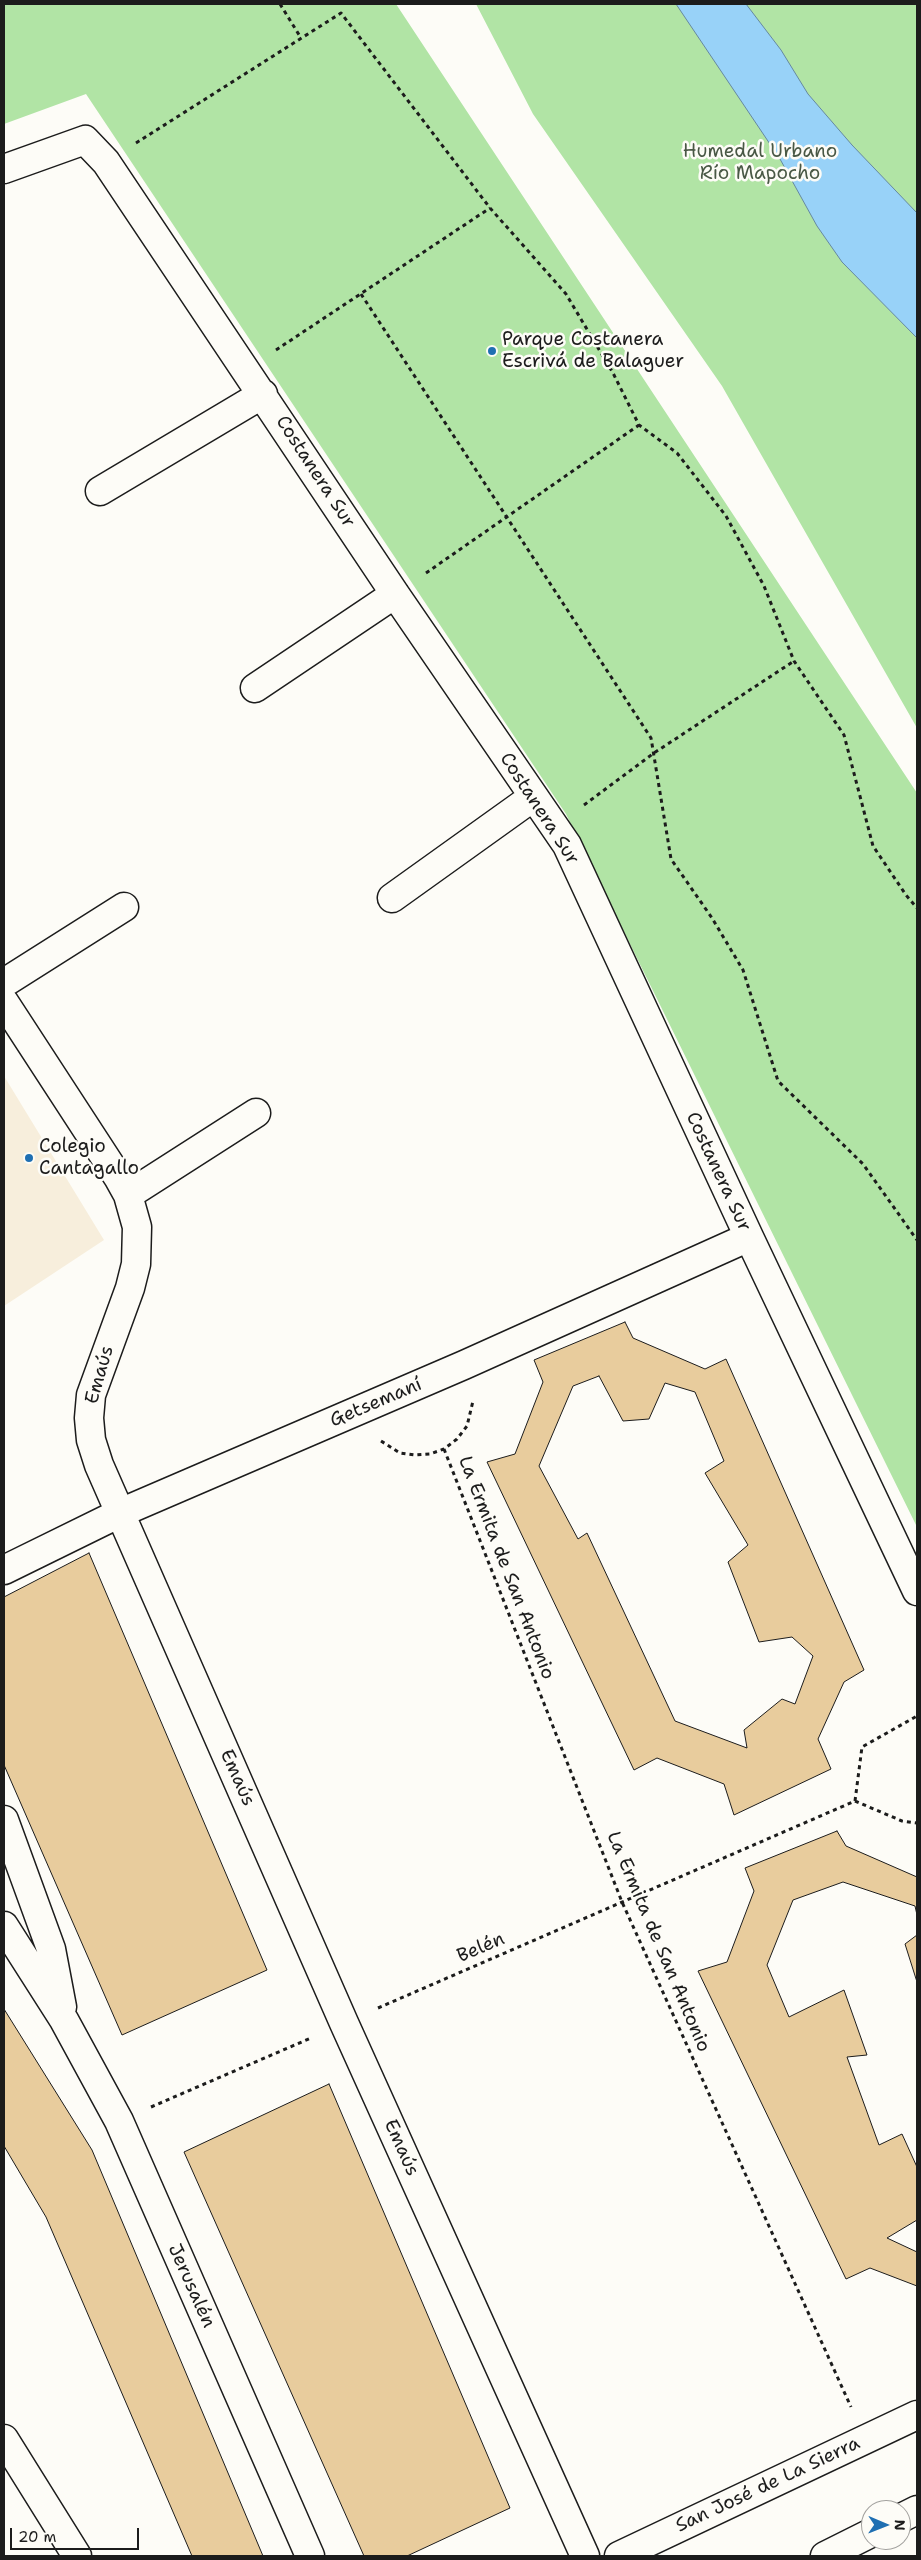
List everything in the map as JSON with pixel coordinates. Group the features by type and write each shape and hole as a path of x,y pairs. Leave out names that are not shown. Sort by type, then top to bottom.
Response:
{"street":[{"name":"Costanera Sur","path":"4,170 85,140 106,162 395,594 566,845 917,1591"},
{"path":"100,491 263,394"},
{"path":"255,688 395,594"},
{"path":"392,898 533,797"},
{"path":"4,983 124,907"},
{"name":"Emaús","path":"4,1002 128,1195 137,1227 136,1264 130,1288 90,1395 89,1418 91,1440 99,1465 344,2023 585,2556"},
{"path":"128,1195 256,1113"},
{"name":"Getsemaní","path":"4,1570 120,1513 464,1364 749,1237"},
{"name":"Jerusalén","path":"4,1820 51,1948 64,2020"},
{"name":"Jerusalén","path":"4,1926 64,2020 118,2121 310,2556"},
{"name":"San José de La Sierra","path":"619,2556 917,2415"},
{"path":"4,2439 77,2556"},
{"path":"825,2556 861,2538"}],"path":[{"path":"280,4 301,38"},
{"path":"106,162 342,12 490,208 566,294 612,373 639,425 677,453 726,516 764,586 794,661 844,735 873,846 917,908"},
{"path":"246,369 490,208"},
{"path":"361,294 651,738 671,859 712,918 743,970 778,1081 863,1164 917,1240"},
{"path":"395,594 639,425"},
{"path":"554,827 654,753 794,661"},
{"name":"La Ermita de San Antonio","path":"360,1409 375,1436 386,1446 400,1453 430,1454 444,1449 457,1439 466,1426 472,1411 474,1395 464,1364"},
{"name":"La Ermita de San Antonio","path":"444,1449 622,1902 865,2439"},
{"path":"917,1716 862,1747 855,1801 902,1821 917,1823"},
{"name":"Belén","path":"118,2121 855,1801"}],"shaded area":[{"name":"Colegio Cantagallo","path":"4,1076 104,1240 4,1306"}],"green space":[{"name":"Parque Costanera Escrivá de Balaguer","path":"4,4 396,4 917,793 917,1527 566,814 86,94 4,124"},
{"name":"Humedal Urbano Río Mapocho","path":"476,4 917,4 917,728 722,386 533,114"}],"water":[{"path":"676,4 746,4 781,50 808,94 852,145 917,213 917,338 842,262 817,226 780,159"}],"building":[{"path":"625,1322 633,1338 705,1369 726,1359 864,1670 844,1682 818,1739 831,1769 734,1815 724,1784 657,1758 634,1770 487,1462 515,1454 543,1382 534,1360","holes":["599,1376 623,1421 649,1419 665,1383 695,1392 724,1461 705,1473 748,1545 728,1562 759,1642 792,1637 813,1656 795,1704 782,1699 744,1730 747,1748 675,1721 587,1533 578,1539 539,1466 573,1386"]},
{"path":"89,1553 267,1970 122,2035 4,1765 4,1597"},
{"path":"837,1831 846,1846 917,1877 917,1915 915,1906 843,1882 793,1900 767,1965 789,2017 844,1990 867,2055 847,2057 879,2145 902,2134 917,2167 917,2220 887,2238 917,2252 917,2286 870,2268 846,2279 698,1971 727,1962 754,1891 745,1868"},
{"path":"917,1935 917,1982 905,1944"},
{"path":"4,2009 92,2150 263,2556 192,2556 46,2217 4,2146"},
{"path":"329,2084 510,2508 407,2556 364,2556 184,2152"}],"place":[{"name":"Parque Costanera Escrivá de Balaguer","path":"492,351"},
{"name":"Colegio Cantagallo","path":"29,1158"}]}
